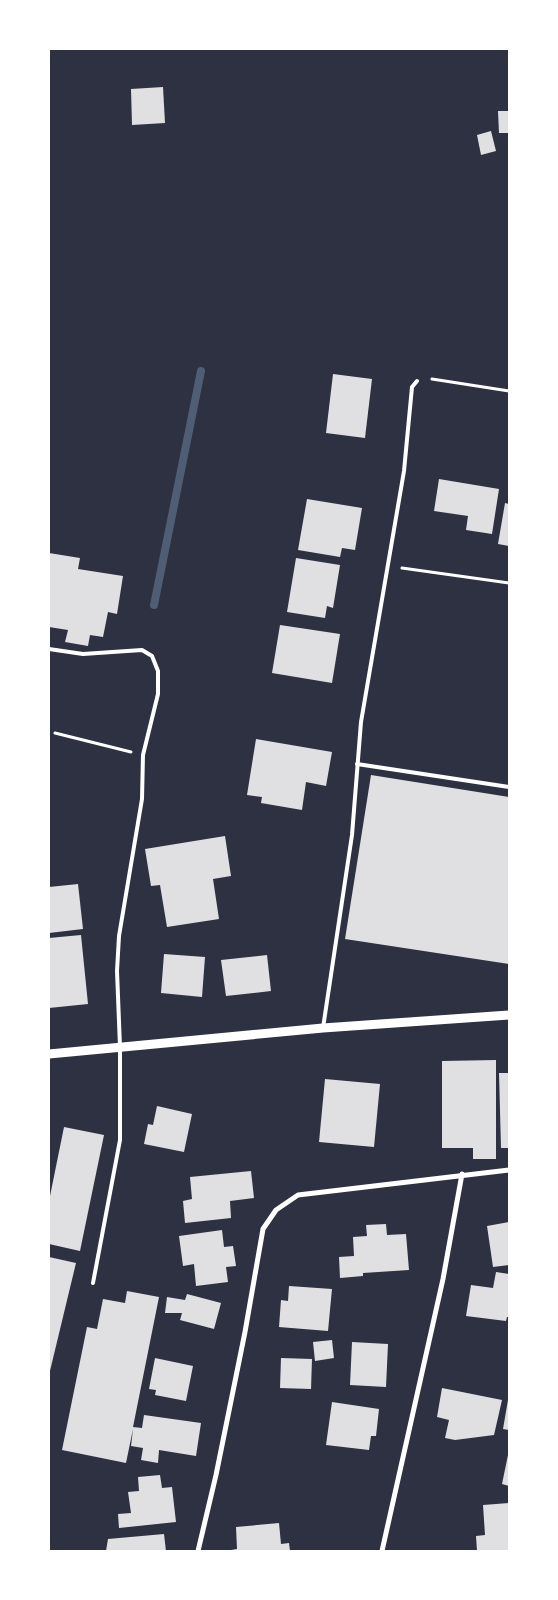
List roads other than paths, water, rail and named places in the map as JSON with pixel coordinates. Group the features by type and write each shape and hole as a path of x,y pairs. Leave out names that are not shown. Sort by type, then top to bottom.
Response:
{"street":[{"path":"49,1054 324,1028 509,1015"},
{"path":"198,1551 242,1352 263,1229 276,1210 298,1195 462,1174 509,1170"},
{"path":"382,1551 443,1279 462,1174"}],"lane":[{"path":"324,1028 352,835 361,722 404,471 412,387 417,381"},
{"path":"49,649 83,654 142,650 152,656 158,671 158,694 143,755 142,799 119,936 117,971 120,1048 120,1140 93,1283"},
{"path":"357,764 509,787"}],"waterway":[{"path":"154,605 201,371"}]}
